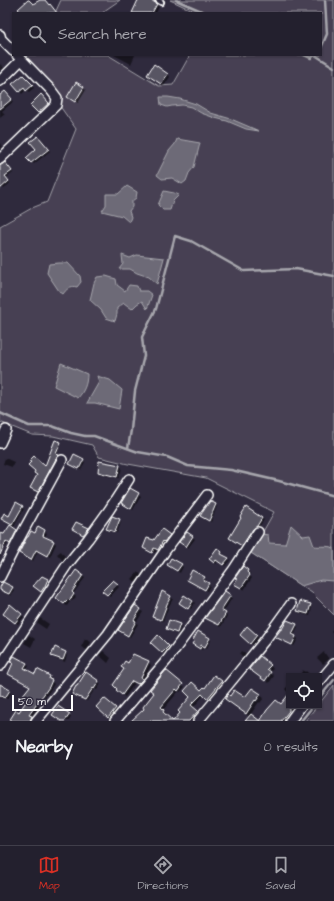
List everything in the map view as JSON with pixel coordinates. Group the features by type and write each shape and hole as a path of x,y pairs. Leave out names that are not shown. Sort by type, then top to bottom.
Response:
{"street":[{"path":"0,35 12,50"},
{"path":"0,81 19,57 57,98 56,105 0,159"},
{"path":"0,443 6,430"},
{"path":"0,577 62,460"},
{"path":"0,666 67,565 109,510 129,479"},
{"path":"36,721 108,634 165,551 207,495"},
{"path":"115,721 167,660 234,569 258,532"},
{"path":"198,721 265,640 291,604"},
{"path":"322,678 334,664"},
{"path":"290,721 299,709"}],"shaded area":[{"path":"61,0 120,0 104,12 55,12"},
{"path":"170,0 334,0 334,615 312,593 251,553 274,512 206,478 128,464 99,457 92,445 53,436 32,435 0,422 0,226 32,208 47,202 76,129 25,56 110,56 159,86 173,85 189,56 322,56 322,12 196,12"},
{"path":"160,97 180,99 196,104 211,113 231,119 259,131 246,129 201,113 191,107 182,105 167,107 161,105"},
{"path":"177,139 200,143 194,167 189,173 186,181 182,184 172,178 162,179 157,175"},
{"path":"127,186 137,192 136,198 132,201 132,207 129,211 131,217 129,222 122,216 102,211 106,205 106,194 118,194"},
{"path":"164,191 179,195 173,201 170,210 163,210 158,205"},
{"path":"122,255 130,258 137,255 164,258 157,284 149,277 130,269 119,269 123,264"},
{"path":"68,263 80,276 81,282 77,287 67,289 63,294 59,291 47,273 49,264"},
{"path":"106,276 116,279 117,285 125,291 129,285 137,286 139,291 147,291 152,295 147,309 142,301 132,309 124,303 117,308 115,321 106,318 101,310 90,300 97,277"},
{"path":"61,363 87,374 85,387 78,398 54,386"},
{"path":"97,376 110,380 122,390 119,409 95,403 87,403 99,382"},
{"path":"291,525 303,536 310,535 314,546 334,548 333,581 321,580 301,586 251,553 262,534 268,535 269,543 285,544"},
{"path":"334,685 334,721 305,721 315,709 322,709 322,700"}],"building":[{"path":"28,0 33,4 40,0 45,0 56,12 21,12 18,9"},
{"path":"138,0 151,0 157,4 153,12 132,12"},
{"path":"154,64 168,74 161,84 147,75"},
{"path":"23,75 33,85 26,91 24,88 19,92 12,84"},
{"path":"76,82 84,87 75,102 67,97"},
{"path":"5,91 12,99 0,109 0,95"},
{"path":"41,94 49,103 38,113 30,105"},
{"path":"38,136 49,149 31,163 26,158 36,149 30,142"},
{"path":"5,162 12,171 5,176 9,181 0,189 0,166"},
{"path":"55,440 61,442 56,454 59,455 38,492 30,488 37,475 28,465 31,462 29,461 34,456 45,466"},
{"path":"74,454 84,459 79,469 69,464"},
{"path":"99,461 120,465 117,477 98,472"},
{"path":"130,488 139,493 131,509 121,503"},
{"path":"210,501 216,504 209,521 200,516"},
{"path":"16,502 23,506 12,525 1,519 4,513 9,516"},
{"path":"246,507 262,518 242,546 229,538"},
{"path":"112,516 120,519 115,532 106,529"},
{"path":"76,522 89,528 83,535 72,529"},
{"path":"10,525 17,530 10,544 6,541 0,555 0,533 4,534"},
{"path":"38,526 45,530 43,536 54,541 47,556 36,550 31,560 19,553 31,531 35,533"},
{"path":"162,529 170,535 164,542 163,541 158,550 154,548 152,553 143,548 147,538 154,540"},
{"path":"187,532 193,536 186,547 179,542"},
{"path":"217,548 222,552 221,554 229,558 223,565 216,560 214,563 209,559"},
{"path":"171,558 182,564 177,571 167,565"},
{"path":"243,566 248,570 247,572 250,575 241,588 234,584 237,579 235,578"},
{"path":"76,570 83,575 72,592 74,594 70,600 69,599 64,604 56,598"},
{"path":"192,570 205,577 203,580 209,583 205,590 187,580"},
{"path":"42,576 48,579 41,592 33,586"},
{"path":"113,580 118,584 107,595 102,591"},
{"path":"3,582 13,587 9,594 0,590"},
{"path":"162,591 171,596 161,620 152,617"},
{"path":"225,591 231,595 221,610 226,613 219,625 205,618"},
{"path":"184,595 193,601 188,609 179,603"},
{"path":"300,601 311,604 308,614 297,611"},
{"path":"10,604 22,614 15,623 3,614"},
{"path":"135,605 141,609 134,620 136,621 128,636 118,630"},
{"path":"169,620 180,624 177,633 166,629"},
{"path":"287,620 297,624 292,634 296,636 292,645 275,637"},
{"path":"247,626 257,635 250,644 240,635"},
{"path":"198,631 210,638 205,647 201,645 200,649 192,644"},
{"path":"158,635 169,646 162,653 151,643"},
{"path":"55,647 66,652 63,660 51,656"},
{"path":"133,654 149,661 141,678 143,679 138,684 132,681 122,695 113,685 124,669 121,667 125,661 128,663"},
{"path":"14,656 27,663 24,668 35,674 37,669 50,676 49,679 52,680 49,687 29,715 32,716 30,721 9,721 16,710 19,712 27,700 22,696 30,686 8,674 13,663 10,662"},
{"path":"260,656 271,665 267,669 271,672 265,681 249,669"},
{"path":"166,670 183,684 178,691 176,689 161,707 164,710 163,712 173,721 131,721 144,709 143,707 154,693 150,690"},
{"path":"86,672 99,681 85,700 72,694"},
{"path":"214,675 222,681 207,699 202,694 191,705 198,711 189,721 173,721 180,713 178,711 190,697 184,691 192,682 201,690 204,687 205,688"},
{"path":"0,684 10,690 5,698 0,695"},
{"path":"252,688 261,694 246,714 225,699 228,694 230,696 234,690 245,697"},
{"path":"104,698 116,708 108,718 96,707"},
{"path":"286,698 286,709 289,709 289,711 281,721 260,721 276,700 281,704"},
{"path":"58,706 70,714 65,721 61,721 52,715"},
{"path":"251,714 260,721 245,721"}],"waterway":[{"path":"176,0 204,12"},
{"path":"322,46 327,34 325,0"},
{"path":"306,56 311,58 314,56"},
{"path":"317,56 334,67"},
{"path":"128,448 135,391 144,356 142,337 156,309 175,236 191,241 244,271 296,269 334,276"},
{"path":"0,413 29,426 52,426 71,433 94,436 138,452 167,457 188,466 231,470 334,496"},
{"path":"322,694 334,680"},
{"path":"301,721 311,709"}]}
